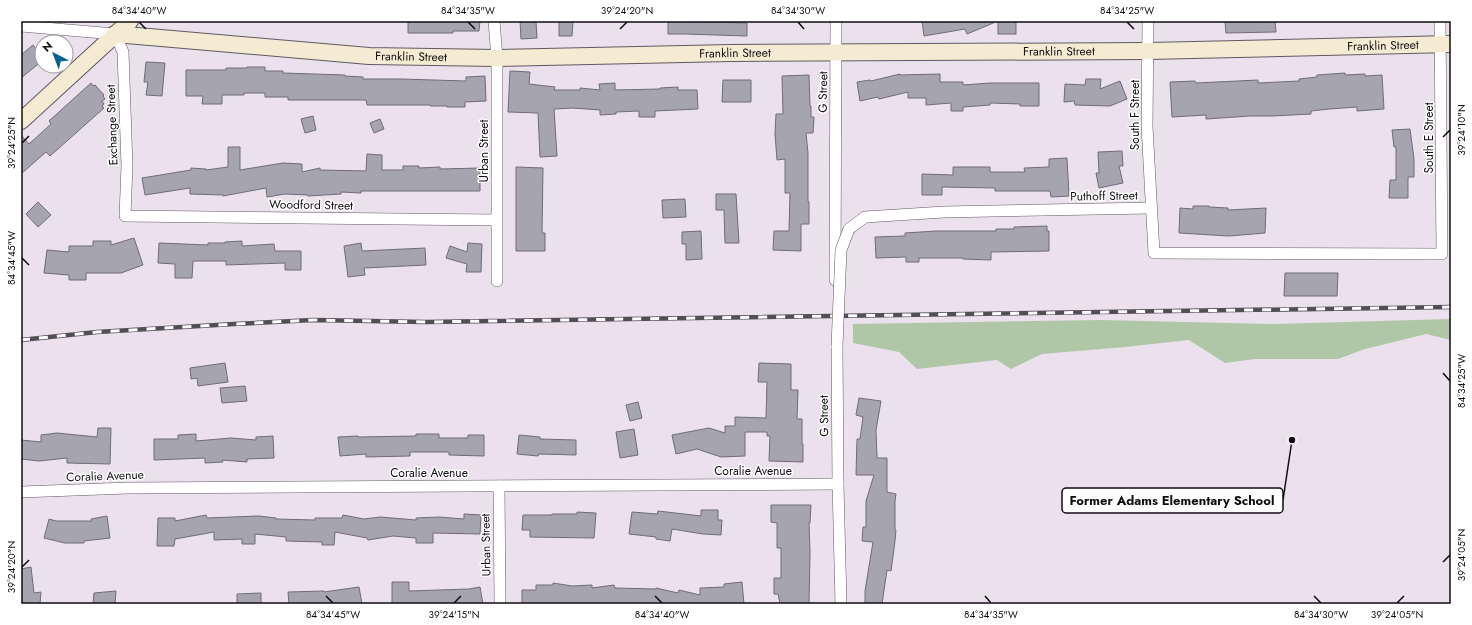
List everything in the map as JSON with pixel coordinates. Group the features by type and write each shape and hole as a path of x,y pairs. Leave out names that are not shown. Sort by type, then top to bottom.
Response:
{"street":[{"path":"21,121 130,21"},
{"name":"Urban Street","path":"494,21 497,58 497,280"},
{"name":"G Street","path":"835,284 836,21"},
{"name":"South F Street","path":"1148,21 1147,126 1151,208"},
{"name":"South E Street","path":"1440,21 1446,44 1442,254"},
{"name":"Franklin Street","path":"21,26 369,56 497,58 731,53 1148,51 1446,44"},
{"name":"Exchange Street","path":"115,34 123,52 127,166 125,216"},
{"name":"Puthoff Street","path":"849,229 865,217 944,212 1151,208 1154,253 1442,254"},
{"name":"Woodford Street","path":"125,216 496,220"},
{"name":"G Street","path":"841,604 837,346 841,250 849,229"},
{"name":"Coralie Avenue","path":"21,492 128,488 838,484"},
{"name":"Urban Street","path":"499,486 500,604"}],"green space":[{"path":"1451,319 1451,340 1426,334 1365,349 1338,359 1255,359 1225,363 1189,340 1042,354 1011,369 997,360 917,369 899,352 853,343 853,324 1101,320 1273,324"}],"building":[{"path":"408,21 480,21 479,31 453,31 453,33 408,33"},
{"path":"520,21 536,21 537,38 521,39"},
{"path":"559,21 573,21 572,36 559,36"},
{"path":"668,21 747,23 747,36 668,34"},
{"path":"922,21 998,21 967,34 965,29 924,36"},
{"path":"998,21 1016,21 1016,34 998,34"},
{"path":"1225,21 1275,21 1276,32 1226,33"},
{"path":"33,45 34,46 34,67 21,78 21,55"},
{"path":"146,62 165,63 162,96 146,95 148,82 144,82"},
{"path":"265,67 265,71 283,71 283,73 345,75 363,77 363,79 466,81 466,77 485,76 486,101 465,102 465,107 430,105 367,105 366,100 288,100 288,97 265,97 265,93 244,93 244,95 222,95 222,104 202,104 203,96 186,96 186,70 226,70 226,68"},
{"path":"510,71 530,72 529,84 555,87 554,90 580,90 580,88 600,90 599,84 615,83 615,90 678,87 678,90 697,90 698,109 655,111 655,117 639,117 639,111 616,112 616,114 600,115 600,110 573,108 554,109 557,156 540,157 538,113 508,112"},
{"path":"1345,73 1345,75 1382,75 1384,109 1357,111 1357,107 1311,111 1311,114 1206,119 1206,115 1172,117 1170,82 1195,81 1196,83 1258,80 1258,83 1299,81 1299,79 1317,77 1317,75"},
{"path":"900,74 940,74 940,82 963,82 963,85 990,83 1039,83 1039,106 990,103 990,105 963,107 963,111 951,111 951,103 926,105 926,98 908,98 908,92 879,99 878,97 860,101 857,82 871,81"},
{"path":"809,75 811,117 814,117 813,133 806,133 808,153 809,224 801,224 801,251 773,250 774,231 789,231 790,193 785,193 785,159 777,160 775,134 776,114 783,114 782,76"},
{"path":"1086,79 1101,79 1100,89 1120,81 1127,99 1110,106 1075,105 1074,101 1064,102 1065,84 1085,85"},
{"path":"723,80 751,80 751,102 722,102"},
{"path":"91,83 93,86 95,85 104,95 103,96 105,99 102,101 104,104 102,106 104,108 50,156 46,152 21,174 21,135 29,144 51,124 49,121"},
{"path":"313,116 316,130 305,133 301,119"},
{"path":"380,119 384,129 374,133 370,123"},
{"path":"1410,129 1414,159 1414,177 1408,177 1408,198 1389,198 1390,180 1396,180 1396,147 1394,147 1392,130"},
{"path":"228,147 240,147 240,170 283,163 302,164 302,172 320,168 320,170 366,171 367,154 382,155 382,170 403,170 403,166 419,166 419,168 440,167 440,169 480,168 480,191 361,191 361,193 341,192 341,194 308,196 285,194 267,197 266,188 223,196 190,194 190,188 145,195 142,178 191,170 191,168 206,170 228,167"},
{"path":"1122,151 1123,166 1119,166 1123,183 1099,188 1096,173 1099,173 1098,152"},
{"path":"1067,158 1069,196 1051,197 1050,191 995,191 995,188 942,187 942,195 922,195 922,174 953,175 953,167 990,167 990,172 1025,172 1024,168 1049,167 1049,159"},
{"path":"516,167 543,168 542,233 545,233 545,251 516,251"},
{"path":"716,194 736,194 739,243 725,243 724,210 716,210"},
{"path":"685,199 686,217 663,218 662,200"},
{"path":"38,202 51,215 38,227 26,214"},
{"path":"1193,206 1228,208 1228,210 1266,208 1265,233 1229,236 1179,233 1180,208 1193,209"},
{"path":"1047,226 1047,231 1049,231 1049,251 991,252 991,260 963,258 919,258 919,262 906,262 906,257 876,258 875,237 905,236 905,233 936,231 996,231 996,229 1014,229 1014,227"},
{"path":"701,231 702,259 686,260 686,244 682,244 682,232"},
{"path":"134,238 143,265 121,273 86,273 86,280 69,280 69,275 44,273 47,250 69,252 69,246 93,246 93,241 111,241 111,245"},
{"path":"242,241 242,246 274,244 275,251 301,251 301,270 285,270 285,263 226,265 226,261 193,261 192,278 175,278 175,264 158,263 159,243 208,245 208,243"},
{"path":"361,243 362,251 425,248 426,265 364,268 365,275 348,277 344,246"},
{"path":"468,243 482,244 481,272 466,272 467,264 446,258 450,246 467,252"},
{"path":"1285,273 1338,273 1337,296 1284,296"},
{"path":"225,363 228,382 198,386 197,378 191,379 190,368"},
{"path":"759,363 791,364 791,390 798,390 797,419 802,419 803,462 769,461 770,436 767,436 767,432 745,432 745,456 721,457 697,449 676,454 672,435 709,428 725,433 725,426 735,426 735,417 766,418 767,382 758,382"},
{"path":"245,386 247,401 222,403 220,388"},
{"path":"859,398 881,401 876,430 877,458 887,458 887,492 896,494 895,541 891,571 887,570 882,604 865,604 865,591 873,542 862,541 863,527 866,527 866,501 874,475 856,475 857,439 860,439 863,417 856,415"},
{"path":"638,402 642,418 630,421 626,405"},
{"path":"98,428 111,428 110,464 67,463 67,458 39,461 21,459 21,440 41,442 41,435 57,433 97,437"},
{"path":"634,429 638,455 620,458 616,432"},
{"path":"196,434 196,441 231,438 256,440 256,437 273,436 274,458 247,459 247,462 222,460 223,462 205,463 205,458 154,460 154,439 178,439 178,435"},
{"path":"416,434 439,434 439,438 468,438 468,435 484,435 484,456 449,455 449,452 410,452 410,456 366,457 366,454 340,456 338,437 416,436"},
{"path":"519,435 540,437 540,439 576,440 576,455 539,454 538,456 517,454"},
{"path":"771,505 811,505 809,523 809,604 780,604 778,594 774,594 774,578 781,578 781,548 777,548 777,523 771,522"},
{"path":"701,510 718,510 718,520 722,520 721,535 672,529 670,541 656,539 656,537 629,534 632,512 657,514 658,511 701,516"},
{"path":"577,512 596,513 594,538 530,537 530,530 522,530 523,515 577,514"},
{"path":"464,514 481,515 480,534 433,533 433,543 416,543 416,538 393,536 368,540 367,538 335,532 334,545 322,545 322,542 286,541 286,537 255,534 255,544 242,544 242,539 214,540 214,532 175,539 174,546 157,546 158,518 175,518 175,521 206,515 207,518 259,516 276,519 315,520 315,518 342,518 343,515 364,519 380,517 416,520 416,518 439,517 464,519"},
{"path":"107,516 110,538 84,541 84,543 65,543 44,538 49,519 56,521 92,521 91,519"},
{"path":"31,567 34,593 41,592 40,604 21,604 21,569"},
{"path":"392,582 409,582 409,591 469,589 480,587 483,604 392,604"},
{"path":"742,582 744,604 522,604 522,590 536,590 536,585 553,585 553,583 572,586 592,585 592,588 614,585 615,588 656,588 678,593 679,590 700,595 700,588 724,587 724,584"},
{"path":"359,587 362,604 289,604 288,592 324,592"},
{"path":"116,591 115,604 93,604 94,593"},
{"path":"261,593 261,604 237,604 237,594"}],"railway":[{"path":"21,340 97,332 313,320 426,322 1451,307"}],"place":[{"name":"Former Adams Elementary School","path":"1292,440"}]}
